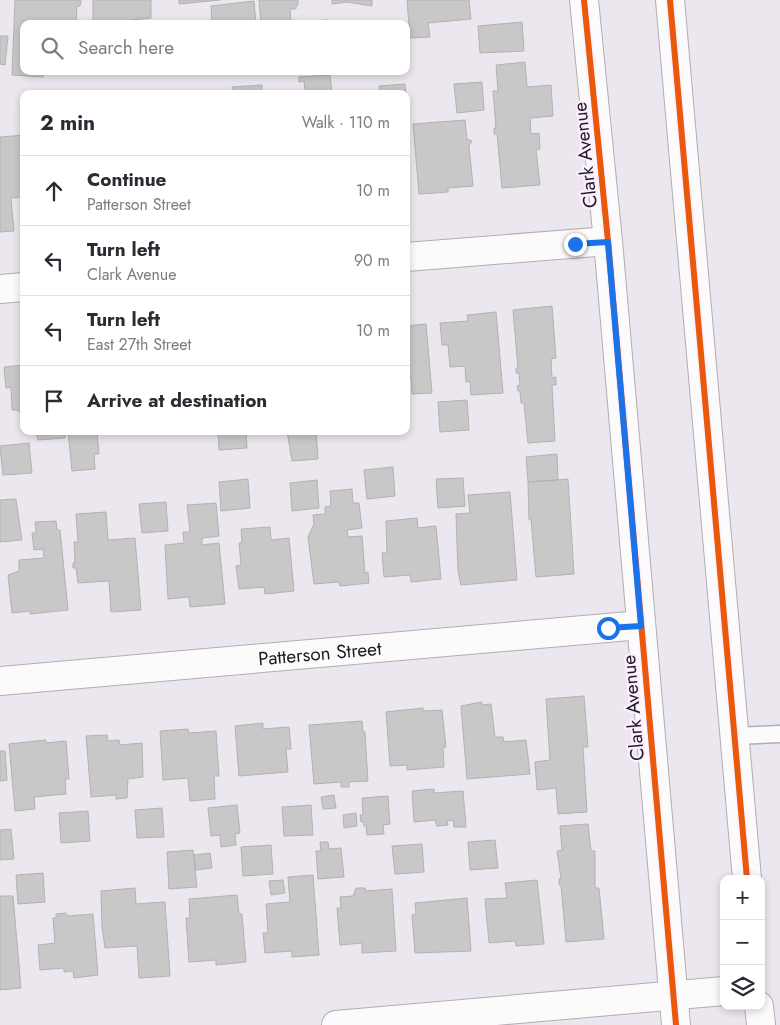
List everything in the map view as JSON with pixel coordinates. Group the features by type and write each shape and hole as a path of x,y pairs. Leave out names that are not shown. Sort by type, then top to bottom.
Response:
{"street":[{"name":"Clark Avenue","path":"584,0 608,242 676,1025"},
{"path":"670,0 747,875"},
{"path":"410,257 608,242"},
{"path":"0,289 20,287"},
{"name":"Patterson Street","path":"0,681 641,626"},
{"path":"336,1025 720,991"},
{"path":"760,1010 761,1025"}],"lane":[{"path":"734,736 780,734"}],"building":[{"path":"15,0 81,0 80,6 77,6 76,20 20,20 20,75 43,75 43,77 12,75"},
{"path":"93,0 151,0 151,18 93,20"},
{"path":"179,0 220,0 179,4"},
{"path":"259,0 298,0 296,9 290,9 291,20 261,20"},
{"path":"332,0 372,0 372,6 347,2 332,4"},
{"path":"407,0 469,0 471,19 428,23 430,37 410,38"},
{"path":"254,1 256,20 212,20 211,6"},
{"path":"522,22 524,51 480,53 478,26"},
{"path":"0,36 8,36 5,65 0,64"},
{"path":"525,62 527,87 551,85 553,116 530,118 531,134 539,133 540,149 536,150 540,185 502,188 497,134 494,134 494,128 496,128 493,91 498,91 496,65"},
{"path":"330,75 332,90 305,90 304,81 299,82 299,77"},
{"path":"482,82 484,110 457,113 454,84"},
{"path":"405,84 406,90 380,90 379,86"},
{"path":"262,85 262,90 232,90 232,87"},
{"path":"465,120 467,139 472,141 469,146 473,186 448,188 448,192 419,194 413,124"},
{"path":"20,135 20,197 11,198 14,231 0,232 0,137"},
{"path":"552,306 556,358 551,359 552,378 556,377 556,385 552,385 555,441 528,443 524,403 521,403 520,391 518,391 517,386 520,385 519,373 516,373 516,368 518,368 513,310"},
{"path":"496,312 503,393 471,395 470,381 466,382 465,366 450,367 448,345 442,345 440,323 468,321 467,315"},
{"path":"426,324 432,393 412,394 410,377 410,326"},
{"path":"20,365 20,412 19,410 12,410 11,387 6,388 4,367"},
{"path":"467,400 469,430 440,432 438,402"},
{"path":"36,435 65,435 65,438 38,440"},
{"path":"68,435 97,435 99,454 94,454 95,469 72,471"},
{"path":"218,435 246,435 247,448 219,450"},
{"path":"288,435 316,435 318,459 292,461"},
{"path":"29,443 32,473 3,475 0,446"},
{"path":"557,454 558,480 528,482 526,457"},
{"path":"393,467 395,496 367,499 364,470"},
{"path":"463,478 465,506 438,508 436,479"},
{"path":"248,479 250,508 221,511 219,482"},
{"path":"568,479 574,574 536,577 531,519 529,520 528,482"},
{"path":"317,480 319,508 292,511 290,483"},
{"path":"352,489 353,503 359,503 362,528 347,530 348,537 362,536 365,573 368,572 369,583 340,586 339,582 314,584 308,537 314,524 313,515 325,514 325,507 331,506 330,491"},
{"path":"510,492 517,580 461,585 458,571 456,514 470,513 468,495"},
{"path":"16,499 22,540 0,542 0,500"},
{"path":"166,502 168,531 142,533 139,504"},
{"path":"216,503 219,536 202,538 202,545 219,543 225,604 190,607 189,597 168,599 165,545 184,543 183,532 190,532 187,505"},
{"path":"106,512 108,540 135,538 141,610 111,612 109,581 78,583 76,568 73,568 73,563 75,563 74,542 78,542 76,514"},
{"path":"417,518 418,528 436,526 441,579 411,582 410,575 384,577 382,553 387,553 386,521"},
{"path":"56,521 57,530 60,530 68,610 30,614 30,611 12,613 8,575 19,571 19,560 44,558 43,549 34,550 32,533 36,533 35,522"},
{"path":"270,527 271,540 289,538 294,591 265,594 264,587 239,589 236,566 241,565 239,543 242,543 241,529"},
{"path":"584,696 588,747 583,747 587,812 558,814 556,788 537,790 535,762 550,760 546,699"},
{"path":"482,702 482,705 491,704 495,737 503,737 504,742 526,740 530,774 467,779 461,706"},
{"path":"423,708 423,711 442,710 446,747 443,747 444,767 407,770 407,765 390,766 386,712"},
{"path":"362,721 363,732 365,732 368,781 349,782 349,787 341,787 341,782 314,784 309,725"},
{"path":"263,723 263,729 289,727 291,749 286,749 288,772 239,776 235,726"},
{"path":"188,729 189,733 216,731 219,776 214,776 215,799 190,801 188,778 163,780 160,731"},
{"path":"107,735 108,741 119,740 120,745 142,743 143,777 128,779 127,798 116,799 116,795 91,797 86,736"},
{"path":"46,740 46,743 66,741 69,779 65,779 66,794 34,797 35,809 15,811 9,744"},
{"path":"0,751 5,751 7,780 0,781"},
{"path":"434,789 434,793 463,791 466,827 454,827 453,820 447,821 448,825 437,826 435,820 414,822 412,791"},
{"path":"334,795 336,808 323,809 321,797"},
{"path":"388,796 390,824 383,825 384,834 367,835 366,826 364,826 364,822 361,822 360,815 363,815 362,798"},
{"path":"237,805 240,833 235,834 236,845 221,847 220,835 211,836 208,808"},
{"path":"311,805 313,835 284,836 282,807"},
{"path":"162,808 164,837 137,838 135,810"},
{"path":"88,811 90,841 61,843 59,813"},
{"path":"356,813 357,826 344,828 343,815"},
{"path":"588,824 591,851 595,851 595,888 599,888 604,939 566,942 557,851 562,850 560,826"},
{"path":"11,829 14,859 0,860 0,830"},
{"path":"495,840 498,868 470,870 468,842"},
{"path":"320,842 328,842 329,849 341,848 344,877 318,879 316,851 321,851"},
{"path":"422,844 424,872 395,874 392,846"},
{"path":"271,845 273,874 243,876 241,847"},
{"path":"193,850 197,887 169,889 167,852"},
{"path":"210,853 212,868 196,870 194,855"},
{"path":"43,873 45,902 18,904 16,875"},
{"path":"313,875 319,955 292,957 292,951 265,953 263,933 268,933 266,904 290,902 288,877"},
{"path":"283,880 285,893 271,895 269,881"},
{"path":"537,880 544,944 516,946 515,941 489,943 485,899 507,898 505,883"},
{"path":"135,888 136,904 165,902 170,976 139,978 137,946 105,948 102,927 101,891"},
{"path":"356,888 365,888 366,891 392,889 396,951 362,953 362,943 340,945 337,908 341,908 340,897 353,896"},
{"path":"237,895 239,914 242,914 246,962 216,965 216,960 189,962 186,918 190,918 189,899"},
{"path":"0,896 13,896 21,988 0,990"},
{"path":"467,898 471,951 415,953 412,915 416,914 415,903"},
{"path":"66,913 67,916 93,914 98,975 74,978 73,971 64,972 64,968 40,970 38,945 55,943 53,918 56,918 56,914"}],"cycle path":[{"path":"584,0 608,241 676,1025"},
{"path":"670,0 747,875"}],"route":[{"path":"575,244 608,242 641,626 608,628"}]}
